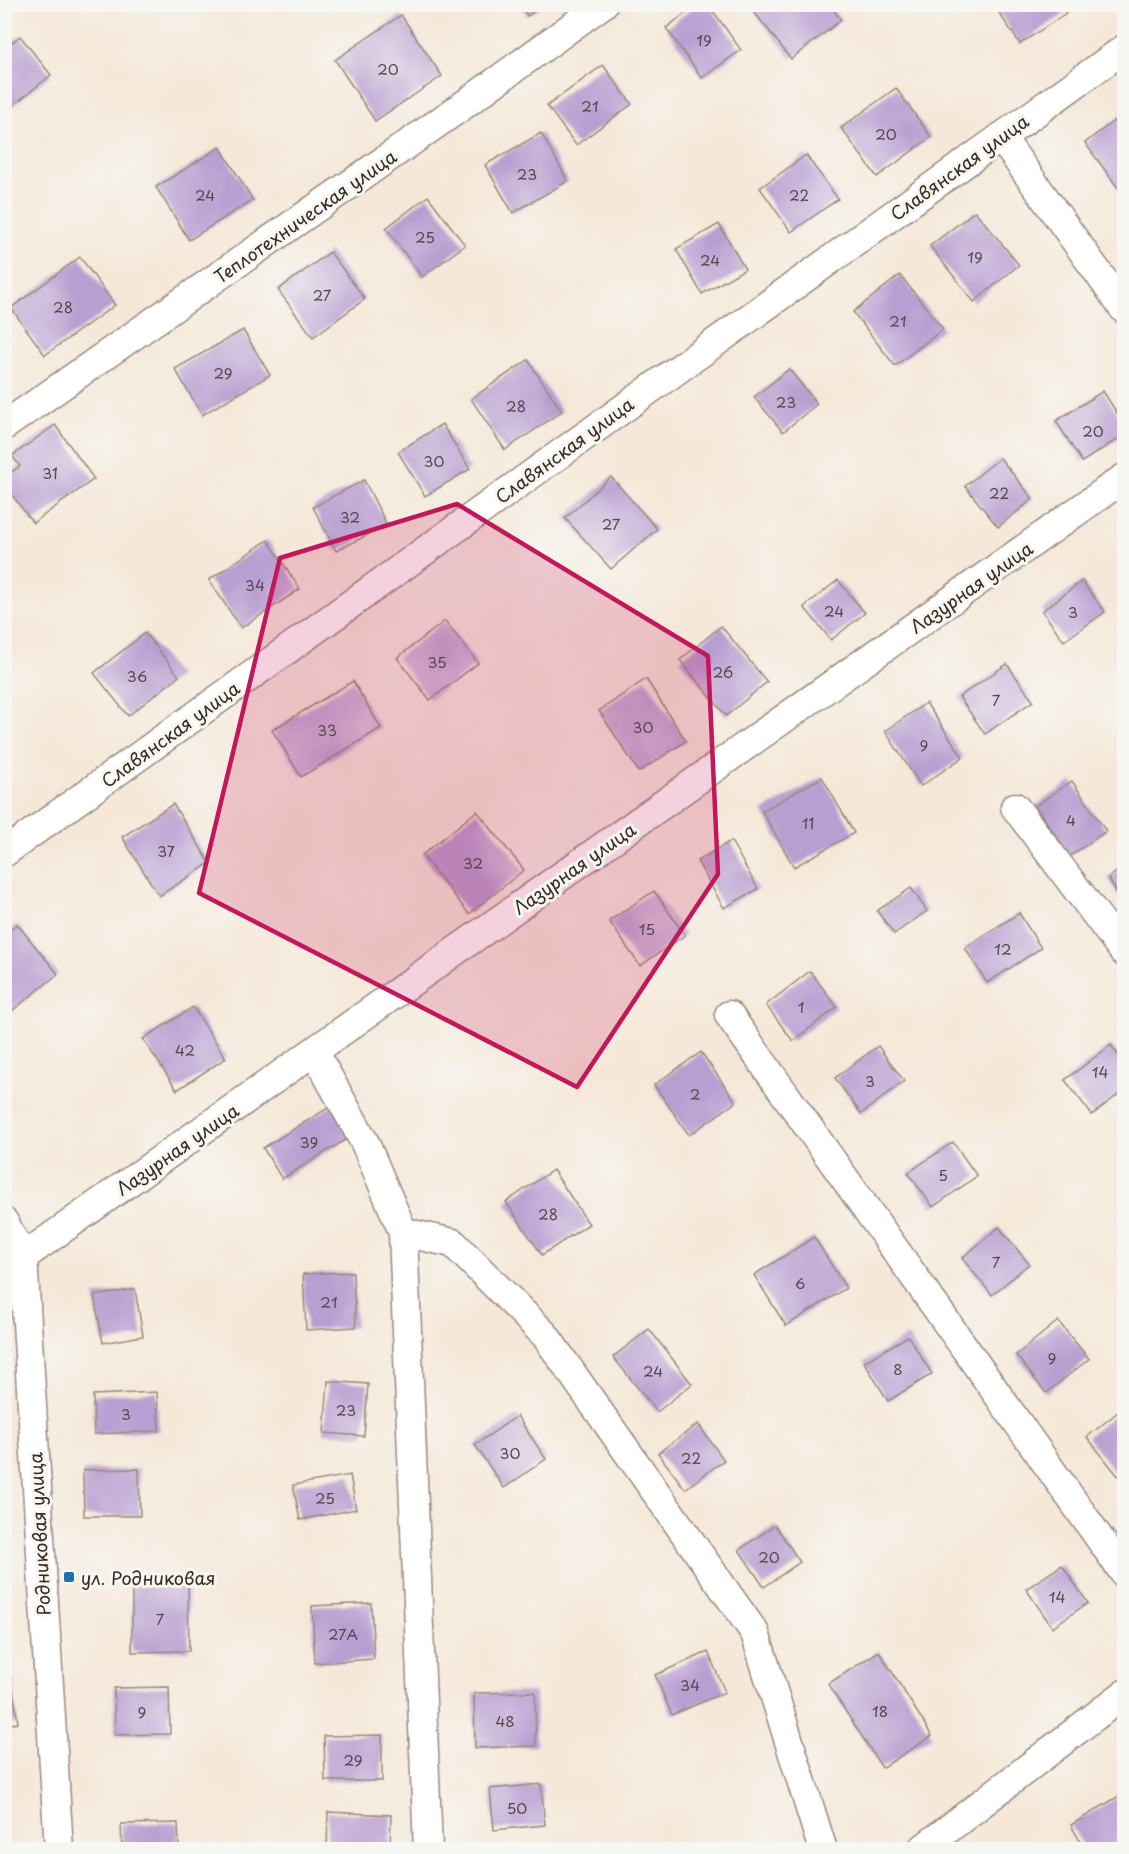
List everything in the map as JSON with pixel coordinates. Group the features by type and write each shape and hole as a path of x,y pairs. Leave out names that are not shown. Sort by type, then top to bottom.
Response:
{"street":[{"name":"Теплотехническая улица","path":"4,426 465,104 603,4"},
{"name":"Славянская улица","path":"4,853 1125,49"},
{"path":"1001,136 1125,309"},
{"name":"Лазурная улица","path":"23,1257 315,1053 1125,478"},
{"path":"1015,807 1125,952"},
{"path":"729,1015 1125,1573"},
{"path":"315,1053 365,1143 403,1232 428,1850"},
{"name":"Родниковая улица","path":"4,1222 23,1257 58,1850"},
{"path":"403,1232 453,1243 545,1335 754,1633 822,1850"},
{"path":"921,1850 1125,1694"}],"highlighted area":[{"path":"457,504 708,656 718,874 577,1087 199,893 280,558"}],"building":[{"path":"520,4 546,4 527,16"},
{"path":"698,4 708,4 741,50 702,78 666,28"},
{"path":"748,4 829,4 841,20 791,59"},
{"path":"993,4 1060,4 1066,13 1020,44"},
{"path":"401,15 442,76 375,121 335,60"},
{"path":"20,36 51,75 6,111 4,48"},
{"path":"603,65 632,104 576,145 547,106"},
{"path":"896,88 931,137 877,177 841,128"},
{"path":"1124,113 1124,190 1121,192 1085,143"},
{"path":"541,133 568,181 513,213 485,165"},
{"path":"220,147 253,200 189,240 156,187"},
{"path":"806,155 838,199 791,232 760,188"},
{"path":"428,196 465,245 422,277 386,228"},
{"path":"975,211 1019,265 974,302 930,246"},
{"path":"719,224 745,269 702,294 676,249"},
{"path":"330,252 365,299 313,337 278,290"},
{"path":"80,257 115,305 45,355 11,308"},
{"path":"900,275 943,329 895,366 853,312"},
{"path":"243,330 270,375 202,415 175,369"},
{"path":"528,360 562,411 505,450 471,399"},
{"path":"789,369 817,404 783,432 754,397"},
{"path":"1103,391 1124,424 1124,435 1082,462 1056,421"},
{"path":"442,424 470,469 425,496 398,452"},
{"path":"55,425 94,479 33,523 4,484 4,477 20,466 12,456"},
{"path":"1000,458 1033,499 998,527 965,486"},
{"path":"611,477 657,529 611,569 565,518"},
{"path":"364,480 387,525 336,551 313,507"},
{"path":"268,540 300,589 241,628 209,580"},
{"path":"838,580 865,613 831,640 804,607"},
{"path":"1082,581 1105,612 1064,641 1042,611"},
{"path":"445,621 478,663 430,700 397,658"},
{"path":"721,626 767,682 726,716 680,660"},
{"path":"145,633 179,676 128,716 94,673"},
{"path":"1007,664 1033,701 985,734 959,697"},
{"path":"646,679 686,741 639,772 599,711"},
{"path":"353,681 381,728 301,777 272,730"},
{"path":"926,703 963,757 921,786 885,731"},
{"path":"822,777 854,833 794,867 762,811"},
{"path":"1072,781 1106,831 1070,856 1035,806"},
{"path":"173,804 210,863 159,896 122,837"},
{"path":"477,811 524,870 469,914 422,855"},
{"path":"731,841 758,889 724,908 697,861"},
{"path":"1124,867 1124,905 1108,878"},
{"path":"911,888 927,911 894,934 877,911"},
{"path":"654,891 685,935 640,966 609,921"},
{"path":"1019,913 1041,948 987,983 965,948"},
{"path":"17,924 58,974 7,1015 4,1012 4,934"},
{"path":"810,971 837,1007 793,1041 766,1005"},
{"path":"193,1007 226,1058 177,1090 143,1039"},
{"path":"1111,1045 1124,1063 1124,1090 1092,1115 1065,1080"},
{"path":"878,1046 904,1081 861,1114 835,1078"},
{"path":"701,1052 736,1102 689,1135 654,1085"},
{"path":"336,1103 355,1134 282,1179 263,1148"},
{"path":"1124,1138 1124,1151 1119,1143"},
{"path":"953,1142 977,1176 933,1207 908,1173"},
{"path":"553,1170 589,1224 542,1255 506,1202"},
{"path":"999,1227 1029,1264 992,1295 962,1258"},
{"path":"814,1237 846,1288 786,1326 754,1275"},
{"path":"353,1272 356,1327 306,1330 303,1274"},
{"path":"135,1289 143,1336 103,1343 94,1296"},
{"path":"1058,1321 1089,1359 1046,1393 1016,1355"},
{"path":"649,1329 692,1384 657,1412 613,1357"},
{"path":"908,1336 932,1374 888,1401 864,1362"},
{"path":"328,1381 368,1384 364,1436 324,1433"},
{"path":"157,1392 159,1431 94,1434 93,1395"},
{"path":"1124,1407 1124,1470 1118,1476 1087,1437"},
{"path":"517,1416 546,1459 504,1488 475,1445"},
{"path":"698,1424 724,1460 685,1489 658,1453"},
{"path":"139,1469 140,1516 84,1516 83,1470"},
{"path":"350,1475 356,1509 300,1520 293,1485"},
{"path":"775,1525 800,1562 764,1587 739,1550"},
{"path":"1062,1565 1088,1603 1052,1627 1026,1589"},
{"path":"188,1584 189,1651 132,1652 132,1585"},
{"path":"371,1603 374,1659 315,1663 312,1606"},
{"path":"879,1651 932,1736 882,1768 828,1684"},
{"path":"708,1652 725,1692 672,1715 655,1675"},
{"path":"11,1676 18,1723 4,1725 4,1677"},
{"path":"169,1687 170,1734 115,1735 114,1688"},
{"path":"535,1692 536,1746 475,1748 474,1693"},
{"path":"382,1735 382,1781 325,1781 324,1736"},
{"path":"541,1784 545,1825 494,1830 490,1789"},
{"path":"1122,1794 1124,1850 1085,1850 1071,1825"},
{"path":"328,1812 391,1815 390,1850 327,1850"},
{"path":"178,1823 179,1850 122,1850 121,1824"}],"place":[{"name":"ул. Родниковая","path":"69,1577"}]}
